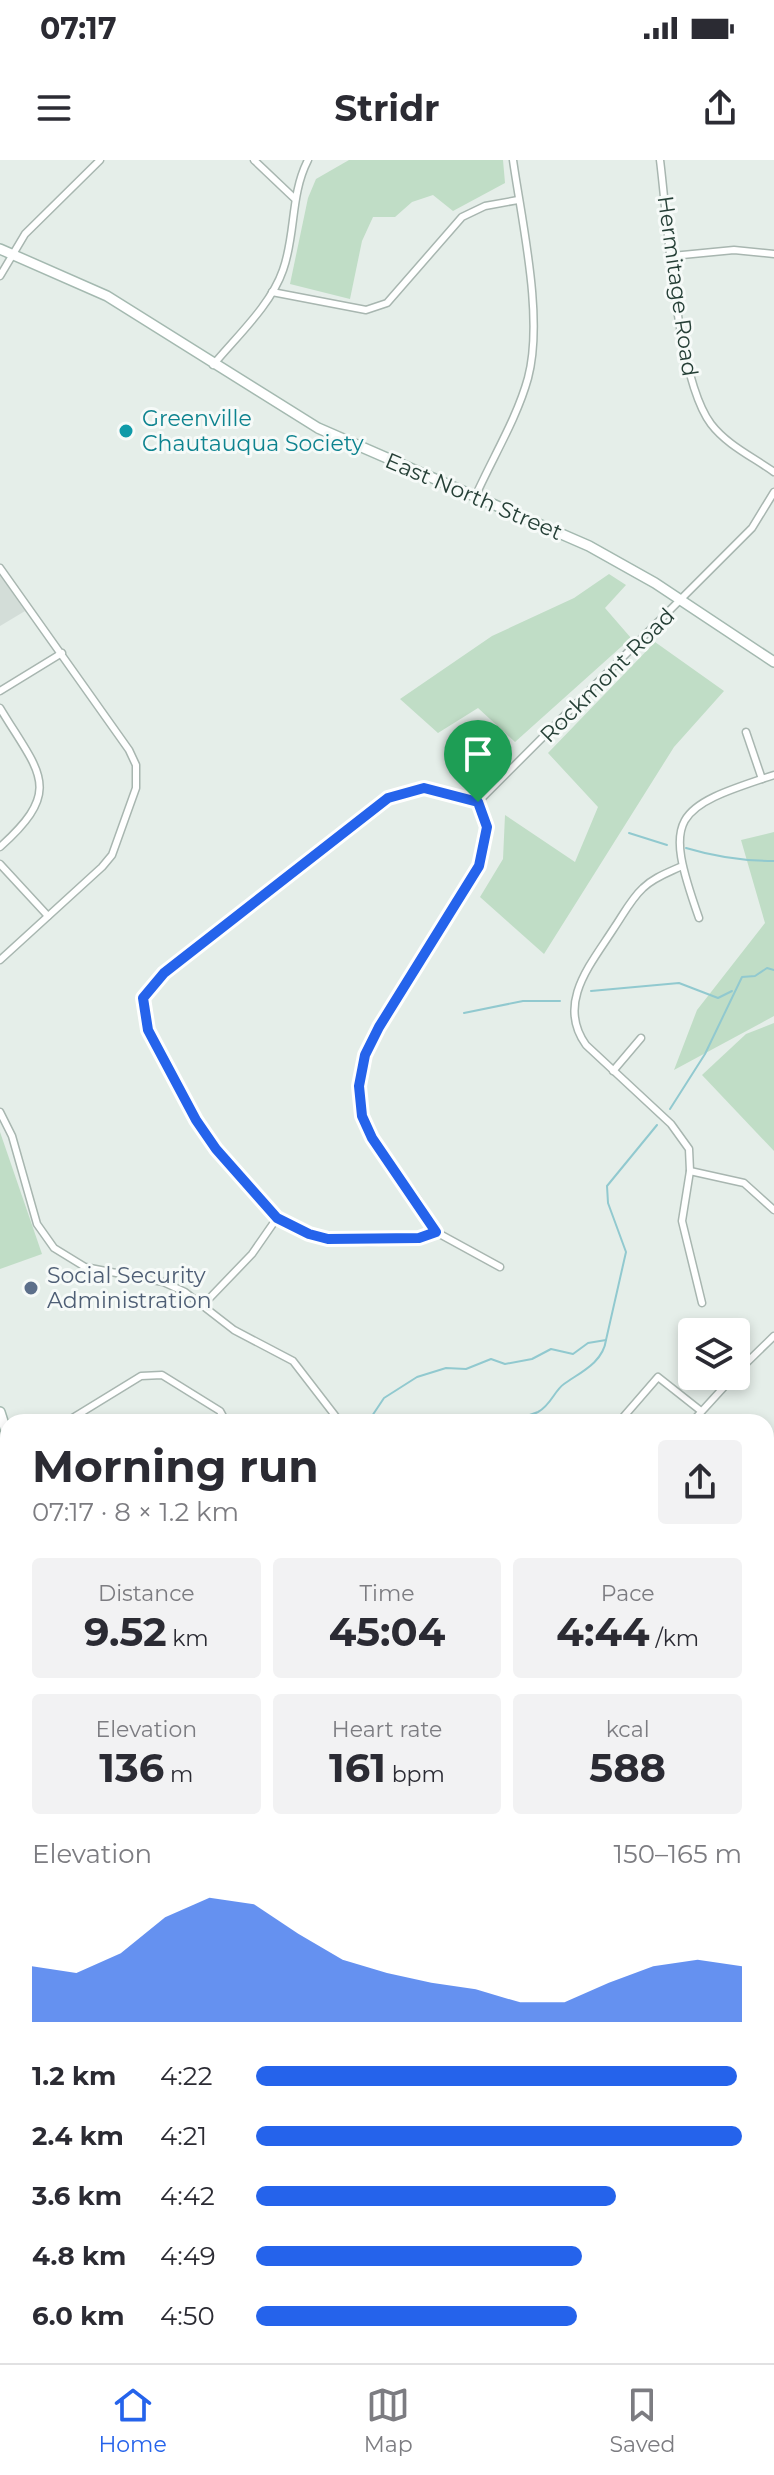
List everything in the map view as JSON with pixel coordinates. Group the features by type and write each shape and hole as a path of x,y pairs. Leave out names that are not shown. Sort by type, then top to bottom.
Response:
{"main road":[{"name":"East North Street","path":"0,249 107,296 318,428 589,546 682,601 774,662"}],"street":[{"path":"0,276 25,234 100,160"},
{"path":"254,160 294,198"},
{"path":"213,365 272,292 284,268 294,198 308,160"},
{"path":"476,495 522,396 533,352 534,331 513,160"},
{"name":"Hermitage Road","path":"660,160 686,359 700,406 722,436 774,472"},
{"path":"272,292 366,310 387,303 462,217 485,206 518,200"},
{"path":"672,256 734,250 774,254"},
{"name":"Rockmont Road","path":"478,802 752,528 774,492"},
{"path":"0,568 129,750 136,765 136,788 112,855 0,960"},
{"path":"0,691 62,653"},
{"path":"0,708 34,764 40,790 35,812 0,847"},
{"path":"746,732 762,779"},
{"path":"699,918 680,867 678,836 690,813 706,800 774,775"},
{"path":"436,1232 419,1238 328,1239 309,1234 277,1218 216,1149 196,1120 148,1030 143,998 164,973 388,798 424,788 478,802 487,827 479,866 379,1027 365,1055 359,1077 359,1100 372,1138 436,1232 500,1267"},
{"path":"0,864 48,916"},
{"path":"680,867 639,891 577,988 573,1012 578,1034 679,1132 689,1149 690,1171 682,1221 702,1303"},
{"path":"613,1071 641,1038"},
{"path":"0,1112 20,1159 37,1224 54,1248 85,1267 175,1286 234,1330 293,1361 334,1414"},
{"path":"690,1171 744,1183 774,1210"},
{"path":"203,1305 252,1254 277,1218"},
{"path":"750,1360 774,1336"},
{"path":"79,1414 141,1376 162,1375 222,1414"},
{"path":"626,1414 658,1377 701,1411"},
{"path":"699,1414 721,1390"}],"shaded area":[{"path":"0,575 25,611 0,626"}],"green space":[{"path":"349,160 503,160 505,183 453,211 433,195 412,202 395,217 373,217 362,241 350,299 290,284 308,198 316,179"},
{"path":"609,574 626,585 605,608 631,638 515,742 478,708 438,733 400,699 492,636 574,598"},
{"path":"655,642 724,691 674,747 544,954 480,897 503,859 505,815 575,862 598,807 548,753"},
{"path":"774,832 774,1016 674,1070 697,1010 765,923 741,840"},
{"path":"774,1023 774,1151 702,1075 746,1034"},
{"path":"0,1132 42,1254 0,1269"}],"waterway":[{"path":"629,833 667,845"},
{"path":"686,848 729,858 774,861"},
{"path":"670,1109 705,1054 742,977 755,976 767,968 774,970"},
{"path":"591,991 679,983 718,998 732,991"},
{"path":"464,1013 523,1001 560,1001"},
{"path":"373,1414 384,1398 417,1377 446,1368 466,1369 491,1359 505,1364 532,1359 551,1349 573,1354 588,1343 606,1340 626,1252 608,1203 607,1186 657,1125"},
{"path":"532,1414 542,1409 561,1387 595,1361 606,1340"}],"place":[{"name":"Greenville Chautauqua Society","path":"126,431"},
{"name":"Social Security Administration","path":"31,1288"}],"route":[{"path":"424,788 478,802 487,827 479,866 379,1027 360,1069 359,1100 372,1138 436,1232 419,1238 350,1240 309,1234 277,1218 216,1149 196,1120 148,1030 143,998 164,973 388,798 424,788"}]}
